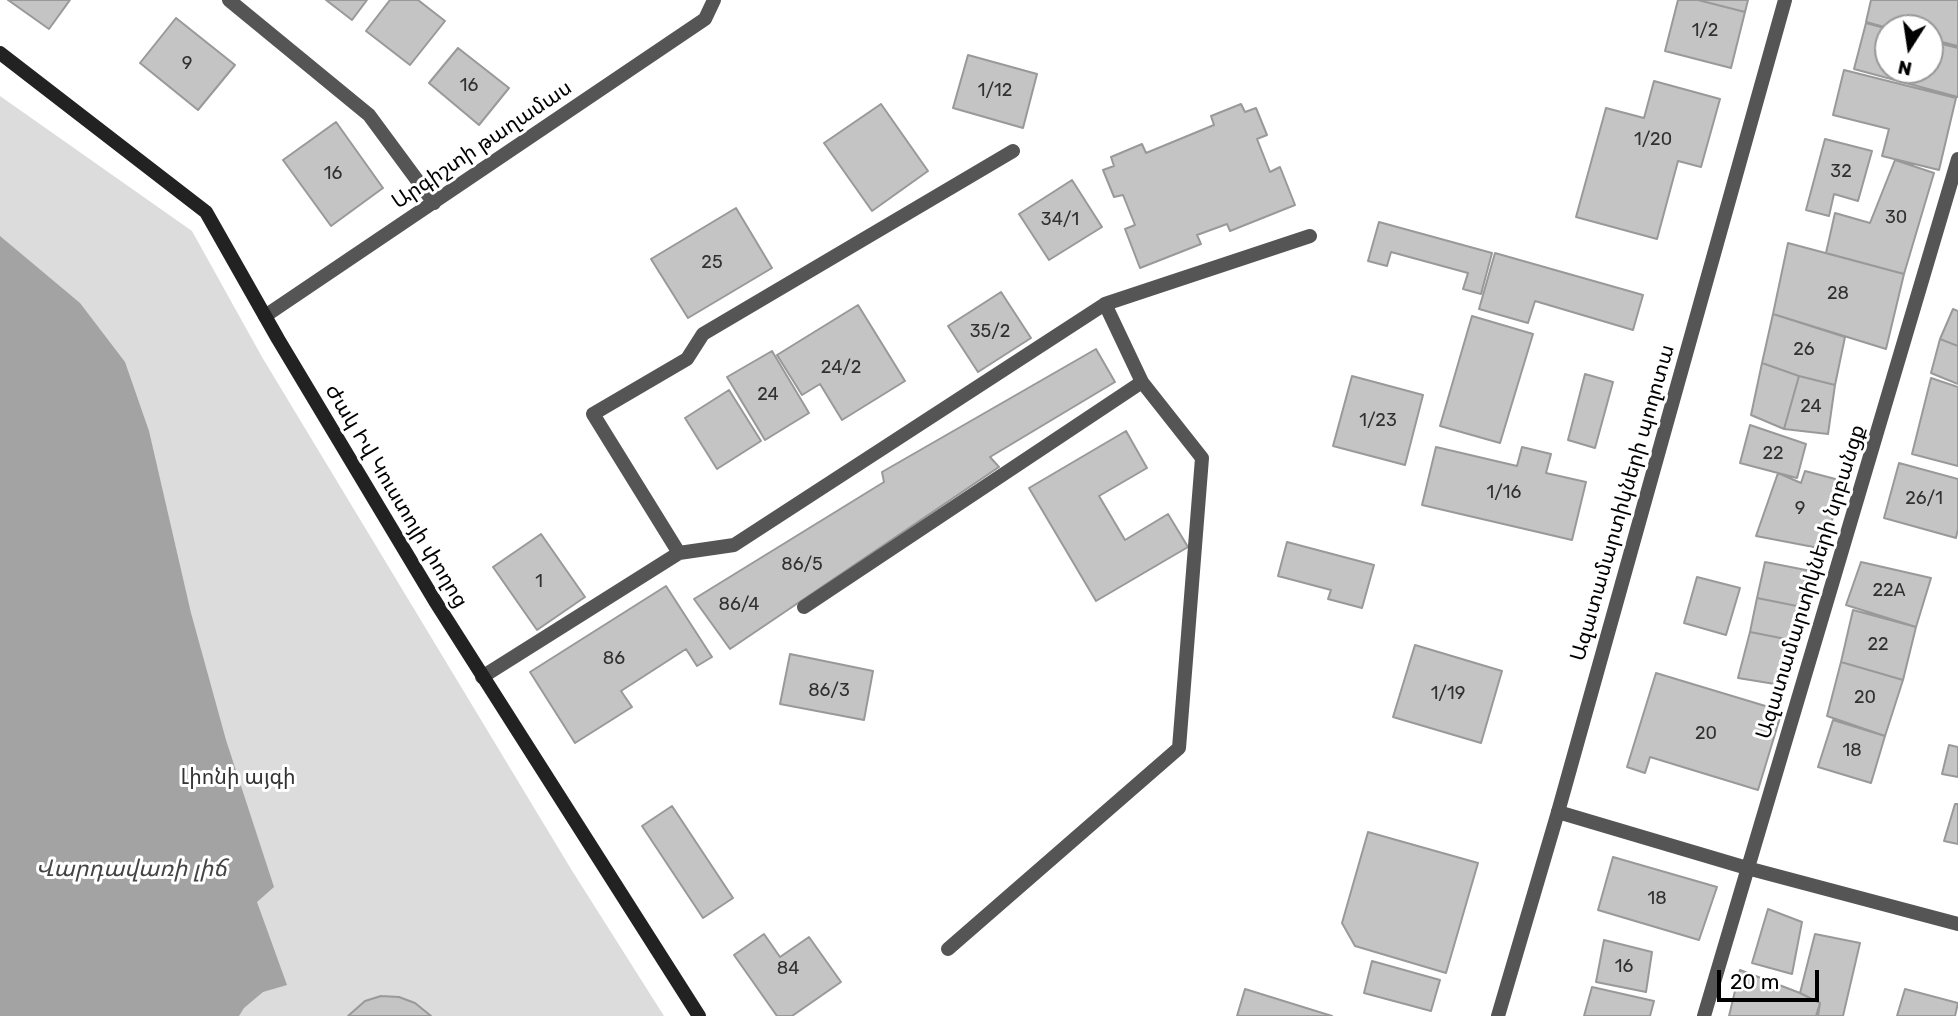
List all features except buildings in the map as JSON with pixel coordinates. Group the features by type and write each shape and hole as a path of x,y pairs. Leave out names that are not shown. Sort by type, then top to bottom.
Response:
{"main road":[{"name":"Ժակ Իվ Կուստոյի փողոց","path":"0,53 206,212 265,317 428,589 699,1016"}],"street":[{"path":"229,0 369,115 434,203"},
{"name":"Արգիշտի թաղամաս","path":"265,317 705,19 714,0"},
{"name":"Ազատամարտիկների պողոտա","path":"1499,1016 1785,0"},
{"path":"680,553 593,414 687,359 703,334 1013,151"},
{"name":"Ազատամարտիկների նրբանցք","path":"1704,1016 1958,159"},
{"path":"482,677 680,553 734,545 1105,304 1310,236"},
{"path":"948,949 1179,748 1202,458 1142,382 1105,304"},
{"path":"804,607 1142,382"},
{"path":"1558,812 1747,868 1958,924"}],"green space":[{"name":"Լիոնի այգի","path":"0,96 192,231 262,357 571,869 664,1016 0,1016"}],"water":[{"name":"Վարդավառի լիճ","path":"0,236 80,303 125,362 149,431 191,613 226,740 274,887 257,902 287,985 263,992 244,1008 239,1016 0,1016"}]}
